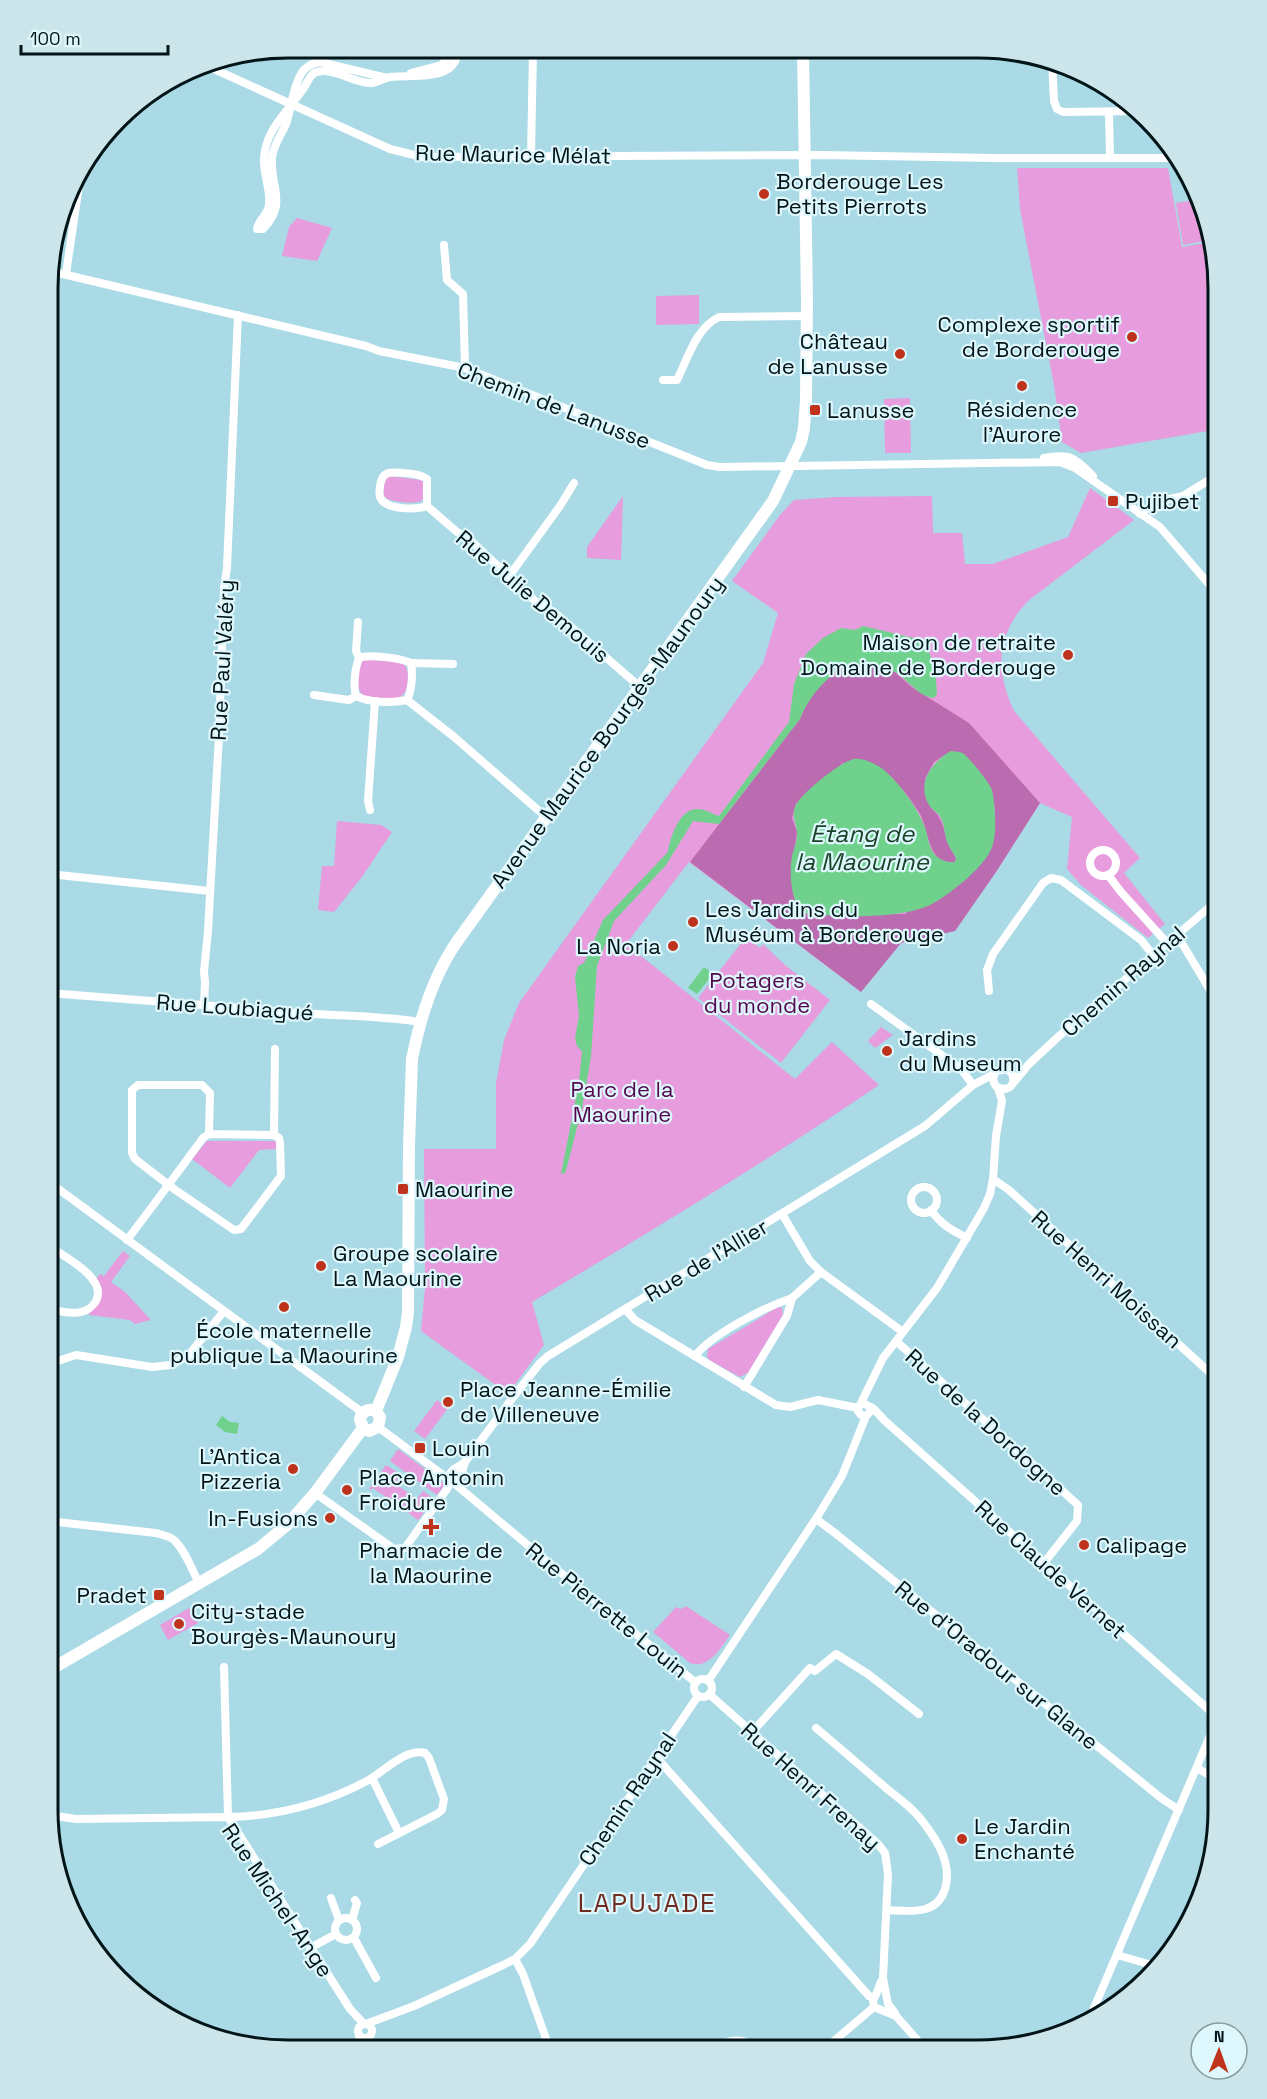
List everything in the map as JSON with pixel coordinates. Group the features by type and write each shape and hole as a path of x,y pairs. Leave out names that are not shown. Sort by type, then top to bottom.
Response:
{"street":[{"path":"402,76 441,65 448,58"},
{"path":"272,144 264,162 269,203 266,215 256,226 260,230 270,221 278,203 272,160 272,144 277,120 304,89 310,76 317,71 326,71 372,83 387,78 443,73 456,62 457,58"},
{"path":"531,158 533,58"},
{"name":"Avenue Maurice Bourgès-Maunoury","path":"376,1411 398,1357 408,1312 412,1059 420,1022 439,973 451,951 773,501 791,464 804,428 807,316 803,58"},
{"name":"Rue Maurice Mélat","path":"217,70 390,149 410,155 436,158 803,155 1168,158"},
{"path":"1053,71 1054,101 1057,109 1064,112 1125,111"},
{"path":"1109,112 1110,158"},
{"path":"66,274 77,197"},
{"path":"444,245 447,280 463,294 465,368"},
{"name":"Chemin de Lanusse","path":"59,273 379,351 465,368 707,465 720,467 791,464 884,465 1029,461 1068,456 1080,462 1102,486 1160,527 1208,583"},
{"name":"Rue Paul Valéry","path":"204,1005 238,315"},
{"path":"663,380 677,380 700,333 719,317 807,316"},
{"path":"392,472 421,475 427,479 427,506 420,508 388,505 379,496 381,477 385,473 392,472"},
{"path":"1140,514 1156,502 1183,496 1208,481"},
{"path":"510,575 574,483"},
{"name":"Rue Julie Demouis","path":"427,506 457,532 468,538 510,575 536,602 554,612 640,687"},
{"path":"356,696 359,658 356,651 358,622"},
{"path":"359,658 364,656 404,660 411,663 453,664"},
{"path":"407,700 410,694 411,663"},
{"path":"314,695 349,700 356,696 375,701 407,700 453,736 546,817"},
{"path":"370,810 368,801 375,701"},
{"path":"58,875 210,891"},
{"path":"1108,875 1167,943"},
{"path":"989,991 987,970 993,954 1044,883 1051,878 1061,880 1141,940 1154,955"},
{"name":"Chemin Raynal","path":"1001,1111 1012,1084 1029,1064 1208,908"},
{"path":"1177,935 1208,987"},
{"name":"Rue Loubiagué","path":"58,994 420,1022"},
{"path":"871,1004 961,1069 973,1085 982,1083 997,1087 1006,1089 1012,1084 1013,1075 1009,1071 1000,1069 994,1074 993,1080 997,1087"},
{"path":"209,1134 210,1093 202,1085 138,1085 132,1090 132,1154 135,1159 234,1230 241,1229 280,1176 280,1143 276,1136 275,1049"},
{"name":"Chemin Raynal","path":"1009,1071 1029,1064"},
{"name":"Rue de l'Allier","path":"451,1481 540,1363 548,1356 925,1126 973,1085 994,1074"},
{"name":"Chemin Raynal","path":"708,1681 842,1476 858,1435 870,1385 883,1358 937,1288 987,1202 993,1179 996,1137 1001,1111 1001,1093 997,1087"},
{"path":"127,1240 203,1138 209,1134 276,1136"},
{"name":"Rue Henri Moissan","path":"993,1179 1009,1190 1208,1372"},
{"path":"58,1189 363,1413"},
{"path":"931,1210 936,1218 951,1230 967,1238"},
{"path":"782,1214 810,1261 821,1272 903,1332"},
{"path":"58,1252 91,1276 98,1293 94,1303 82,1312 58,1311"},
{"path":"696,1356 707,1343 773,1304 792,1298 821,1272"},
{"path":"744,1387 787,1316 792,1298"},
{"name":"Rue Claude Vernet","path":"625,1309 635,1320 744,1387 783,1407 818,1400 865,1409 884,1420 1208,1708"},
{"path":"58,1361 76,1355 152,1367 171,1365 188,1356 224,1311"},
{"name":"Rue de la Dordogne","path":"896,1341 1078,1505 1077,1521 1044,1563"},
{"path":"369,1410 376,1411 381,1420 378,1427 372,1430 363,1428 360,1419 363,1413 369,1410"},
{"name":"Rue Pierrette Louin","path":"378,1427 451,1481 696,1682"},
{"path":"58,1665 258,1549 287,1525 315,1493 363,1428"},
{"path":"315,1493 394,1549 400,1549 405,1548 451,1481"},
{"name":"Rue d'Oradour sur Glane","path":"816,1519 1161,1798 1179,1810"},
{"path":"58,1522 156,1533 174,1540 199,1583"},
{"path":"753,1731 810,1668 815,1671 836,1654 868,1674 919,1714"},
{"path":"224,1667 228,1817 266,1813 317,1803 342,1794 413,1752 425,1753 444,1799 442,1810 378,1844"},
{"path":"704,1679 708,1681 712,1690 710,1694 706,1697 698,1696 693,1687 696,1682 704,1679"},
{"name":"Rue Henri Frenay","path":"710,1694 878,1844 885,1853 888,1874 887,1910 883,1978 879,2002"},
{"name":"Chemin Raynal","path":"364,2030 383,2019 515,1959 530,1944 698,1696"},
{"path":"816,1728 895,1795 925,1824 943,1856 947,1870 947,1884 943,1896 937,1903 920,1911 887,1910"},
{"path":"1093,2010 1208,1741"},
{"path":"656,1757 879,2002 896,2016 917,2040"},
{"path":"1197,1768 1208,1774"},
{"path":"372,1778 399,1833"},
{"name":"Rue Michel-Ange","path":"58,1816 76,1819 228,1817 364,2030"},
{"path":"331,1898 339,1920"},
{"path":"351,1920 357,1903 355,1900"},
{"path":"354,1938 346,1941 338,1938 335,1925 339,1920 345,1918 351,1920 357,1928 354,1938 376,1978"},
{"path":"310,1948 336,1934"},
{"path":"1117,1955 1149,1964"},
{"path":"515,1959 523,1974 546,2040"},
{"path":"834,2040 879,2002"},
{"path":"362,2040 364,2030"},
{"path":"364,2030 365,2040"}],"green space":[{"name":"Complexe sportif de Borderouge","path":"1017,168 1168,168 1182,247 1204,243 1207,258 1208,431 1081,453 1062,442 1054,385 1020,209"},
{"path":"1191,201 1203,241 1183,245 1176,203"},
{"path":"297,218 332,228 317,261 282,256 289,227"},
{"path":"699,295 699,324 656,325 656,296"},
{"path":"910,398 911,453 885,453 884,399"},
{"path":"389,476 421,480 424,491 422,500 404,502 386,498 383,491 384,479"},
{"name":"Parc de la Maourine","path":"1090,488 1134,520 1028,601 1017,614 1004,640 1002,667 1004,681 1014,711 1140,858 1124,873 1165,924 1148,938 1081,885 1067,869 1072,817 1040,803 955,931 901,943 861,992 689,862 626,944 795,1079 832,1042 879,1085 794,1142 532,1302 544,1345 508,1394 421,1331 425,1287 424,1149 496,1149 496,1083 504,1040 519,1003 763,663 778,613 732,581 780,515 794,500 932,496 933,533 962,533 965,564 993,564 1068,537"},
{"path":"623,496 621,560 587,558 587,547"},
{"path":"366,659 403,663 406,667 408,681 403,695 392,699 364,696 359,689 358,681 361,663"},
{"path":"337,821 381,825 392,832 362,877 334,912 318,910 322,866 334,866"},
{"name":"Potagers du monde","path":"746,937 760,948 763,944 785,965 830,1000 781,1063 698,998"},
{"path":"881,1027 893,1035 875,1048 868,1041"},
{"path":"207,1141 276,1141 277,1149 259,1150 230,1188 192,1159"},
{"path":"123,1251 130,1256 111,1282 125,1292 151,1320 135,1324 130,1320 89,1315 89,1310 93,1307 96,1279 100,1274 104,1276"},
{"path":"778,1307 782,1308 783,1315 748,1373 740,1377 709,1360 708,1349"},
{"path":"437,1400 448,1408 425,1439 414,1431"},
{"path":"398,1449 445,1484 437,1495 390,1461"},
{"path":"386,1465 400,1474 397,1480 400,1487 417,1499 423,1491 434,1499 418,1520 373,1488 369,1489"},
{"path":"686,1606 730,1635 713,1656 703,1663 690,1663 653,1632 676,1607 681,1609"},
{"name":"City-stade Bourgès-Maunoury","path":"189,1608 198,1623 168,1640 160,1625"}],"shaded area":[{"path":"856,665 884,667 895,672 913,688 969,723 1040,803 955,931 901,943 861,992 690,862 800,719 810,698 820,686 837,670","holes":["951,751 965,755 995,807 993,845 905,914 814,915 796,904 791,877 797,832 792,818 796,804 817,784 843,763 896,784 920,814 934,853 939,859 955,862 956,858 948,844 942,822 931,808 925,779 934,762"]}],"water":[{"path":"863,626 922,640 934,666 937,694 934,698 928,697 900,675 883,667 861,664 839,669 812,696 800,719 719,824 693,821 666,865 614,921 597,966 591,1057 582,1108 567,1167 565,1173 561,1174 579,1082 582,1051 577,1046 575,1038 579,1016 575,977 578,966 584,963 603,920 668,852 676,826 685,814 699,809 719,816 789,722 794,684 806,654 823,638 841,628 855,630"},
{"name":"Étang de la Maourine","path":"951,751 964,754 992,790 995,817 994,838 990,852 984,861 948,894 919,909 868,916 801,913 793,893 791,870 797,837 795,807 804,794 821,779 848,761 864,760 874,764 893,778 905,793 924,825 935,855 944,861 955,862 956,858 947,842 942,821 929,805 924,789 932,767"},
{"path":"704,967 713,974 697,994 688,988"},
{"path":"222,1416 230,1422 239,1423 237,1434 225,1432 216,1425"}],"place":[{"name":"Borderouge Les Petits Pierrots","path":"764,194"},
{"name":"Complexe sportif de Borderouge","path":"1132,337"},
{"name":"Château de Lanusse","path":"900,354"},
{"name":"Résidence l'Aurore","path":"1022,386"},
{"name":"Lanusse","path":"815,410"},
{"name":"Pujibet","path":"1113,501"},
{"name":"Maison de retraite Domaine de Borderouge","path":"1068,655"},
{"name":"Les Jardins du Muséum à Borderouge","path":"693,922"},
{"name":"La Noria","path":"673,946"},
{"name":"Jardins du Museum","path":"887,1051"},
{"name":"Maourine","path":"403,1189"},
{"name":"Groupe scolaire La Maourine","path":"321,1266"},
{"name":"École maternelle publique La Maourine","path":"284,1307"},
{"name":"Place Jeanne-Émilie de Villeneuve","path":"448,1402"},
{"name":"Louin","path":"420,1448"},
{"name":"L'Antica Pizzeria","path":"293,1469"},
{"name":"Place Antonin Froidure","path":"347,1490"},
{"name":"In-Fusions","path":"330,1518"},
{"name":"Pharmacie de la Maourine","path":"431,1527"},
{"name":"Calipage","path":"1084,1545"},
{"name":"Pradet","path":"159,1595"},
{"name":"City-stade Bourgès-Maunoury","path":"179,1624"},
{"name":"Le Jardin Enchanté","path":"962,1839"}],"district":[{"name":"LAPUJADE","path":"647,1903"}]}
